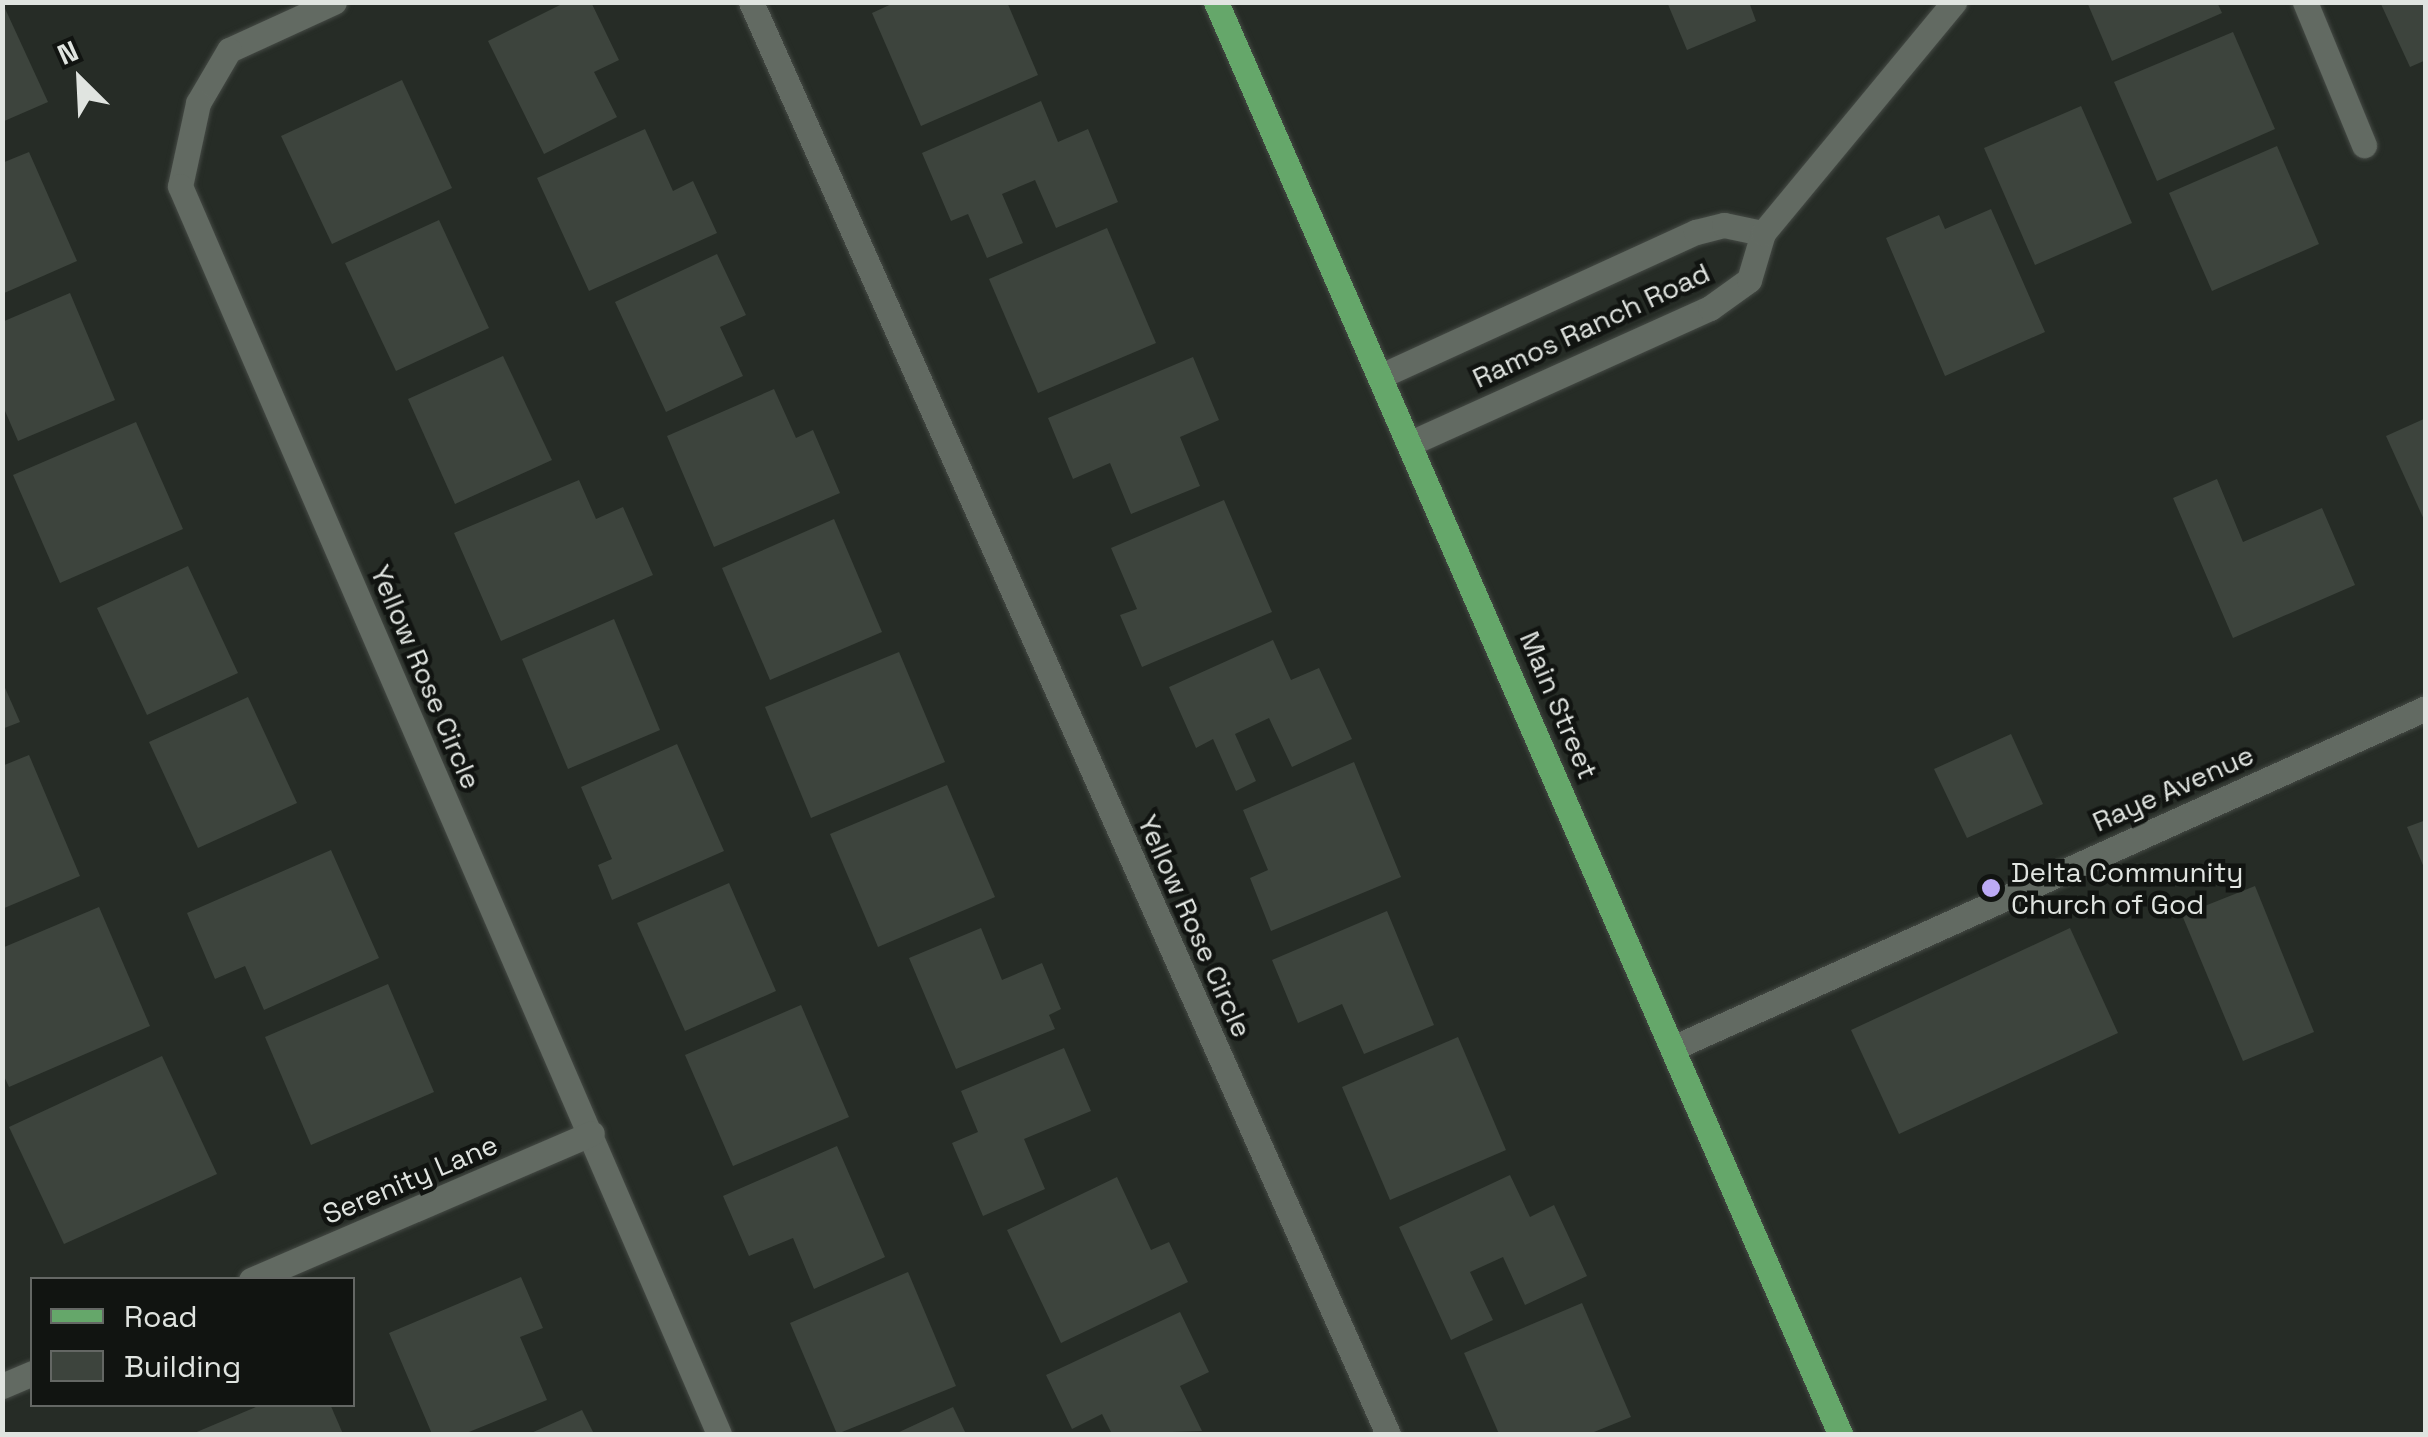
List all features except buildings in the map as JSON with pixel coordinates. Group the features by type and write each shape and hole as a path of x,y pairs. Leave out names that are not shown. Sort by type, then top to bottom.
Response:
{"main road":[{"name":"Main Street","path":"1216,2 1413,442 1840,1434"}],"street":[{"name":"Yellow Rose Circle","path":"334,2 228,50 198,103 180,186 719,1434"},
{"name":"Yellow Rose Circle","path":"751,2 1388,1434"},
{"name":"Ramos Ranch Road","path":"1413,442 1710,308 1749,280 1763,233 1954,2"},
{"path":"2306,2 2364,145"},
{"name":"Ramos Ranch Road","path":"1383,375 1696,232 1724,226 1763,233"},
{"name":"Raye Avenue","path":"1673,1048 2426,708"},
{"name":"Serenity Lane","path":"259,1277 592,1134"},
{"path":"2,1386 30,1375"}],"place":[{"name":"Delta Community Church of God","path":"1991,888"}]}
